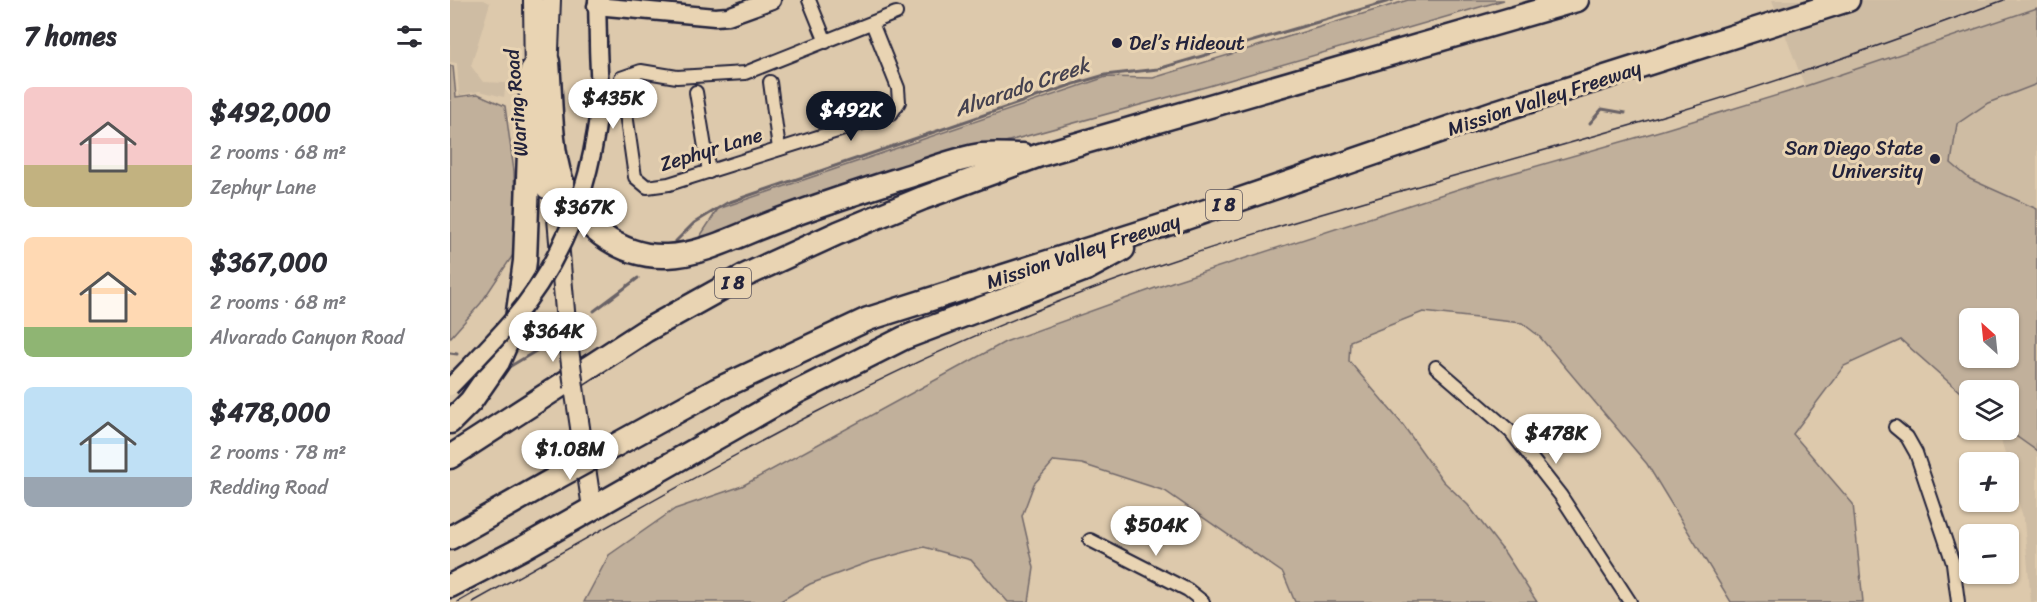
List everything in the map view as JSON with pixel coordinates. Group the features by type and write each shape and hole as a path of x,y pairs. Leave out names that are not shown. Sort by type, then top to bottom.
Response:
{"highway":[{"name":"I 8","path":"450,457 635,337 744,276 859,224 1040,155 1577,0"},
{"name":"Mission Valley Freeway","path":"450,538 716,390 868,319 1174,222 1498,111 1848,0"},
{"path":"540,66 561,179 571,200 586,222 607,240 628,250 651,255 669,256 691,252 817,206 981,156 1040,155"},
{"path":"450,422 471,401 498,362 517,319 525,261 540,66"},
{"path":"450,586 797,392 904,338 1086,268 1174,222"}],"main road":[{"name":"Waring Road","path":"533,0 559,224 567,334 592,508"},
{"name":"Waring Road","path":"540,66 551,0"}],"street":[{"path":"450,387 511,323 547,273 572,225 589,169 599,109 597,3 715,17 728,16 772,0"},
{"path":"809,0 826,42 896,13"},
{"name":"Zephyr Lane","path":"826,42 745,73 677,77 641,71 621,78 635,177 647,187 669,184 891,114 899,102 898,88 872,23"},
{"path":"770,82 779,149"},
{"path":"696,92 709,172"},
{"path":"1436,367 1511,432 1561,496 1630,602"},
{"path":"1895,427 1907,437 1916,453 1953,563 1958,602"},
{"path":"1090,540 1188,590 1203,602"}],"shaded area":[{"path":"450,0 484,0 490,3 471,66 483,82 506,83 504,97 480,91 459,95 457,63 450,62"},
{"path":"1408,0 1504,0 1209,86 903,170 697,241 718,209 1106,77 1153,78"},
{"name":"San Diego State University","path":"1772,0 2037,0 2037,602 2031,602 2024,521 2019,503 2019,452 2004,452 2001,440 2019,440 2019,380 1959,380 1959,391 1901,340"},
{"path":"2037,8 2037,84 1988,103 1957,124 1951,163 1970,179 2037,209 2037,451 2019,438 2019,380 1959,380 1959,391 1901,340 1844,366 1793,434 1853,504 1863,602 1731,602 1647,464 1539,336 1522,323 1423,312 1350,341 1349,361 1403,425 1443,481 1468,505 1505,553 1537,602 1295,602 1283,573 1165,491 1082,464 1054,461 1034,484 1022,516 1034,568 1029,602 1008,602 971,560 924,547 869,562 810,584 779,602 584,602 609,555 675,509 742,486 1005,342 1172,282 1474,184 1788,92"},
{"path":"450,66 453,66 456,97 478,94 505,106 514,171 517,249 481,303 450,338"}],"waterway":[{"name":"Alvarado Creek","path":"676,241 694,223 727,203 1074,84 1105,75 1158,69 1393,0"},
{"path":"1590,123 1602,109 1625,113"},
{"name":"Alvarado Creek","path":"594,311 638,278"},
{"name":"Alvarado Creek","path":"509,367 536,351"},
{"name":"Alvarado Creek","path":"450,353 457,354"}],"tram line":[{"path":"473,602 752,446 823,409 894,373 1040,309 1116,280 1270,229 1703,104 1876,47 2004,0"},
{"path":"458,602 479,590"}],"place":[{"name":"Del’s Hideout","path":"1117,43"},
{"name":"San Diego State University","path":"1935,159"}]}
